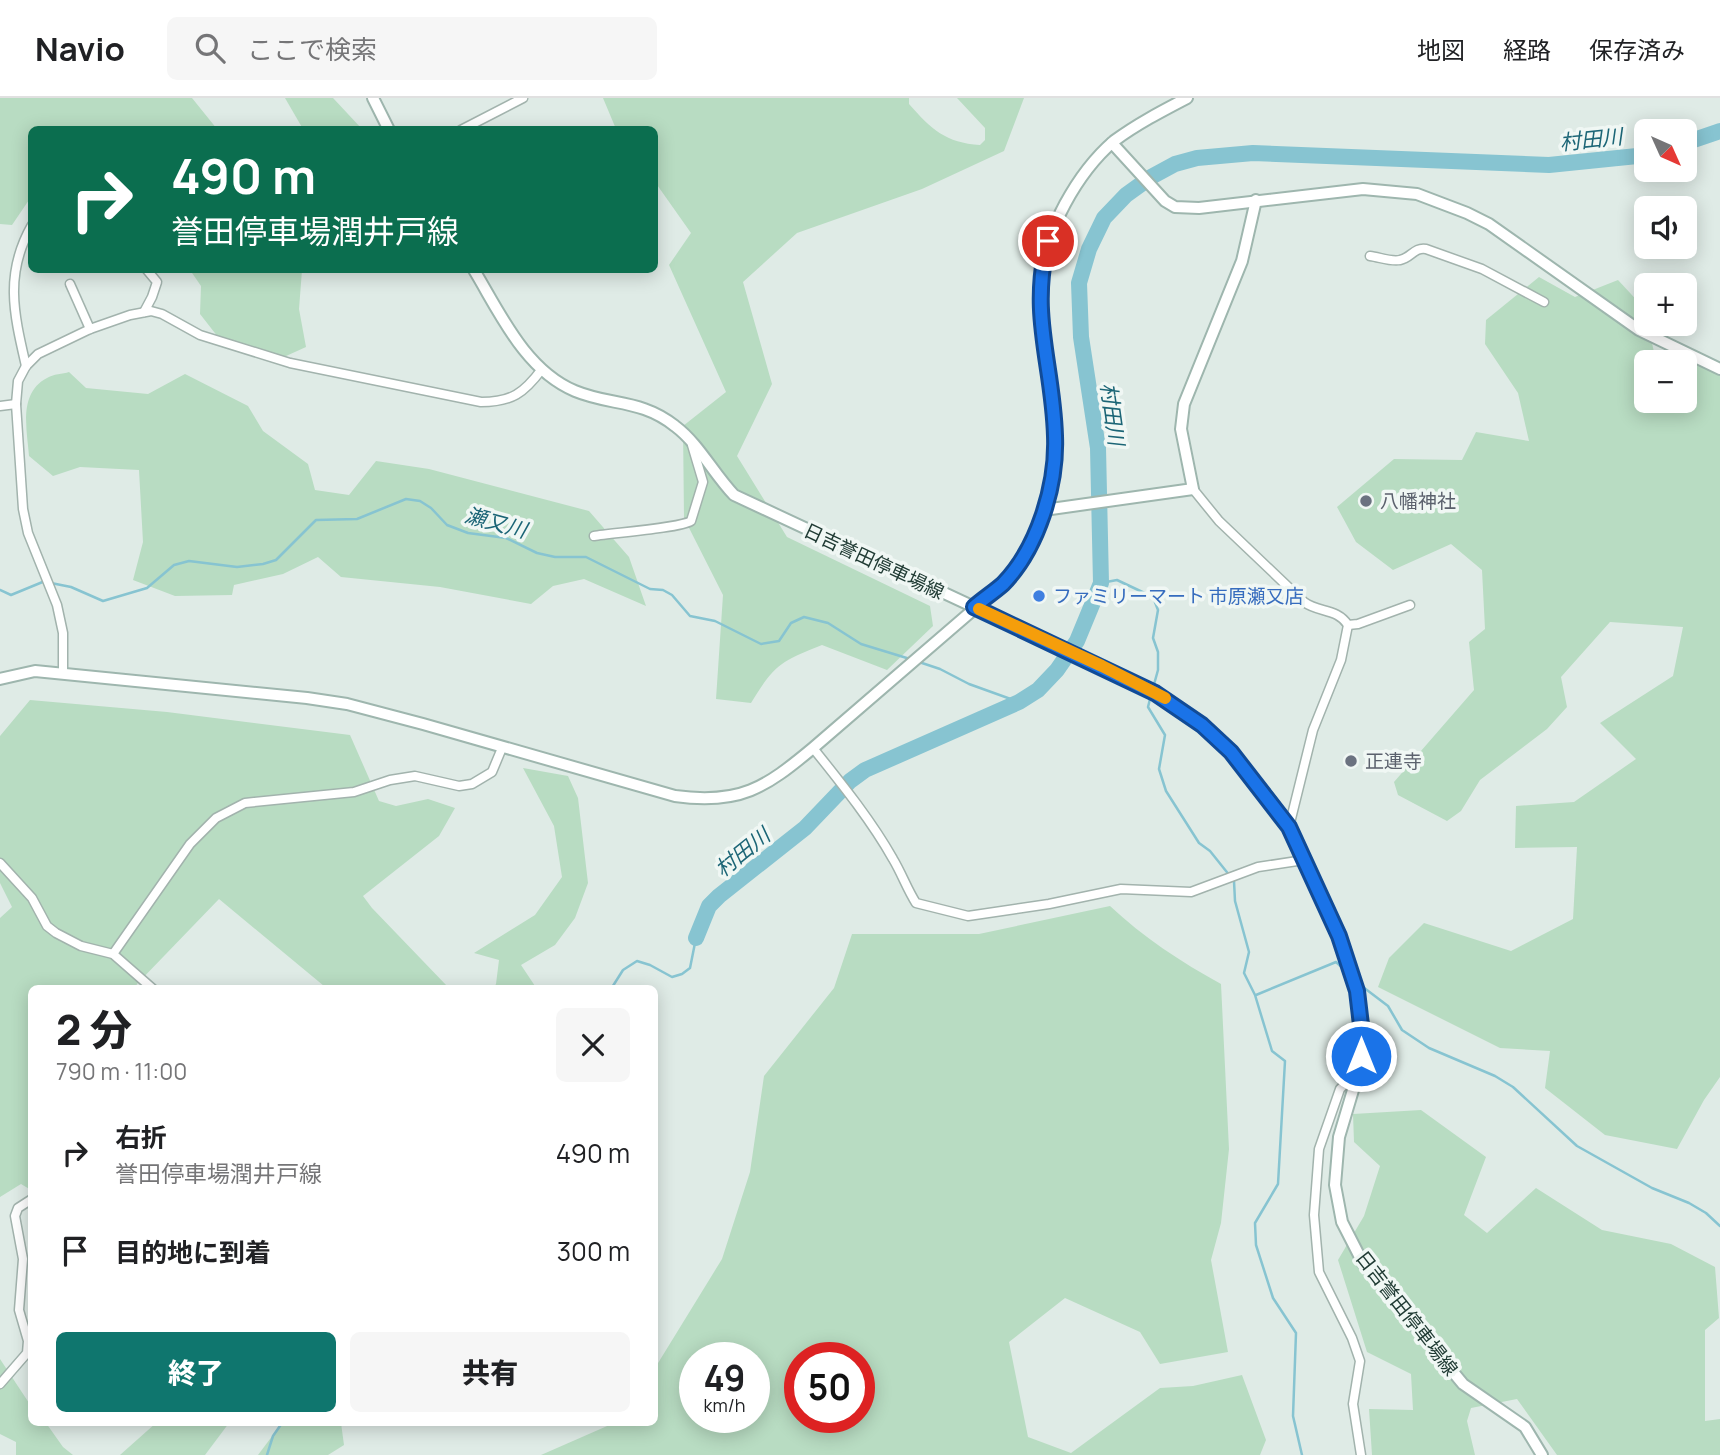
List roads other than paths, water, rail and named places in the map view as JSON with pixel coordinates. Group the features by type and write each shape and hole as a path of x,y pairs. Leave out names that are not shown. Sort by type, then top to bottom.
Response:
{"main road":[{"path":"373,98 386,126"},
{"path":"0,679 35,671 347,704 675,796 699,799 749,792 781,774 813,748 1015,570 1044,510 1054,470 1055,434 1040,323 1040,284 1042,262 1056,220 1092,162 1112,143 1187,98"},
{"path":"1112,143 1165,201 1175,207 1188,209 1363,189 1416,194 1444,203 1489,224 1639,330 1720,369"},
{"path":"1044,510 1194,489 1181,429 1184,404 1242,261 1256,200"},
{"name":"日吉誉田停車場線","path":"476,273 518,341 542,369 573,390 652,411 675,425 690,439 734,495 1102,666 1171,702 1202,725 1231,752 1289,827 1339,936 1357,991 1363,1042 1359,1069 1339,1137 1335,1164 1336,1198 1342,1222 1363,1263 1463,1384 1525,1427 1542,1455"}],"street":[{"path":"469,126 523,98"},
{"path":"26,366 16,325 13,295 17,256 28,233"},
{"path":"1370,256 1397,261 1417,249 1426,249 1482,269 1544,302"},
{"path":"144,313 157,282 150,273"},
{"path":"70,284 90,329"},
{"path":"63,674 64,633 57,605 28,533 23,509 16,404 18,381 26,366 38,354 90,329 130,315 151,311 162,314 200,335 290,363 481,402 500,402 518,394 542,369"},
{"path":"0,406 16,404"},
{"path":"594,536 678,527 691,521 703,482 690,439"},
{"path":"1194,489 1219,521 1304,602 1318,609 1337,612 1348,625"},
{"path":"1348,625 1358,624 1410,605"},
{"path":"1289,827 1313,730 1341,660 1348,625"},
{"path":"113,954 190,844 216,818 245,803 354,792 390,780 415,776 459,786 472,785 492,772 502,748"},
{"path":"813,748 863,813 894,860 916,903 968,916 1049,904 1121,889 1191,892 1258,867 1304,860"},
{"path":"0,863 32,898 47,926 80,946 113,954 148,985"},
{"path":"1359,1069 1340,1088 1319,1149 1314,1214 1319,1272 1352,1338 1360,1361 1353,1404 1361,1455"},
{"path":"0,1384 27,1353 28,1341 19,1310 23,1259 15,1216 18,1208 28,1202"}],"waterway":[{"name":"村田川","path":"1698,139 1720,131"},
{"name":"村田川","path":"696,938 709,906 805,828 850,781 865,770 1019,702 1038,690 1057,670 1077,641 1101,583 1098,448 1081,337 1079,283 1089,249 1104,218 1126,195 1175,164 1197,158 1253,153 1549,165 1634,156"},
{"name":"瀬又川","path":"51,583 71,587 103,601 147,588 174,565 189,561 237,567 263,564 276,560 316,520 357,519 406,499 420,501 447,525 468,533 506,538 537,553 555,557 586,557 650,589 663,590 672,595 690,616 715,621 761,644 779,641 791,623 804,617 828,623 861,644 910,659"},
{"path":"1101,583 1117,580 1153,597 1158,610 1153,638 1158,652 1158,670 1153,688"},
{"name":"瀬又川","path":"0,590 11,595 45,581"},
{"name":"瀬又川","path":"919,662 1019,702"},
{"path":"1151,695 1148,707 1165,735 1159,769 1166,791 1199,843 1210,851 1234,881 1235,901 1249,952 1244,973 1255,995 1272,1051 1285,1061 1278,1184 1255,1223 1256,1245 1273,1298 1296,1333 1293,1416 1302,1455"},
{"name":"村田川","path":"614,985 623,970 637,961 672,977 682,974 690,968 696,938"},
{"path":"1256,995 1336,962 1347,972"},
{"path":"1359,984 1388,1006 1402,1030 1429,1048 1495,1076 1513,1087 1577,1146 1652,1188 1689,1203 1720,1226"},
{"name":"村田川","path":"267,1455 273,1436 280,1426"}],"place":[{"name":"八幡神社","path":"1366,501"},
{"name":"ファミリーマート 市原瀬又店","path":"1039,596"},
{"name":"正連寺","path":"1351,761"}]}
